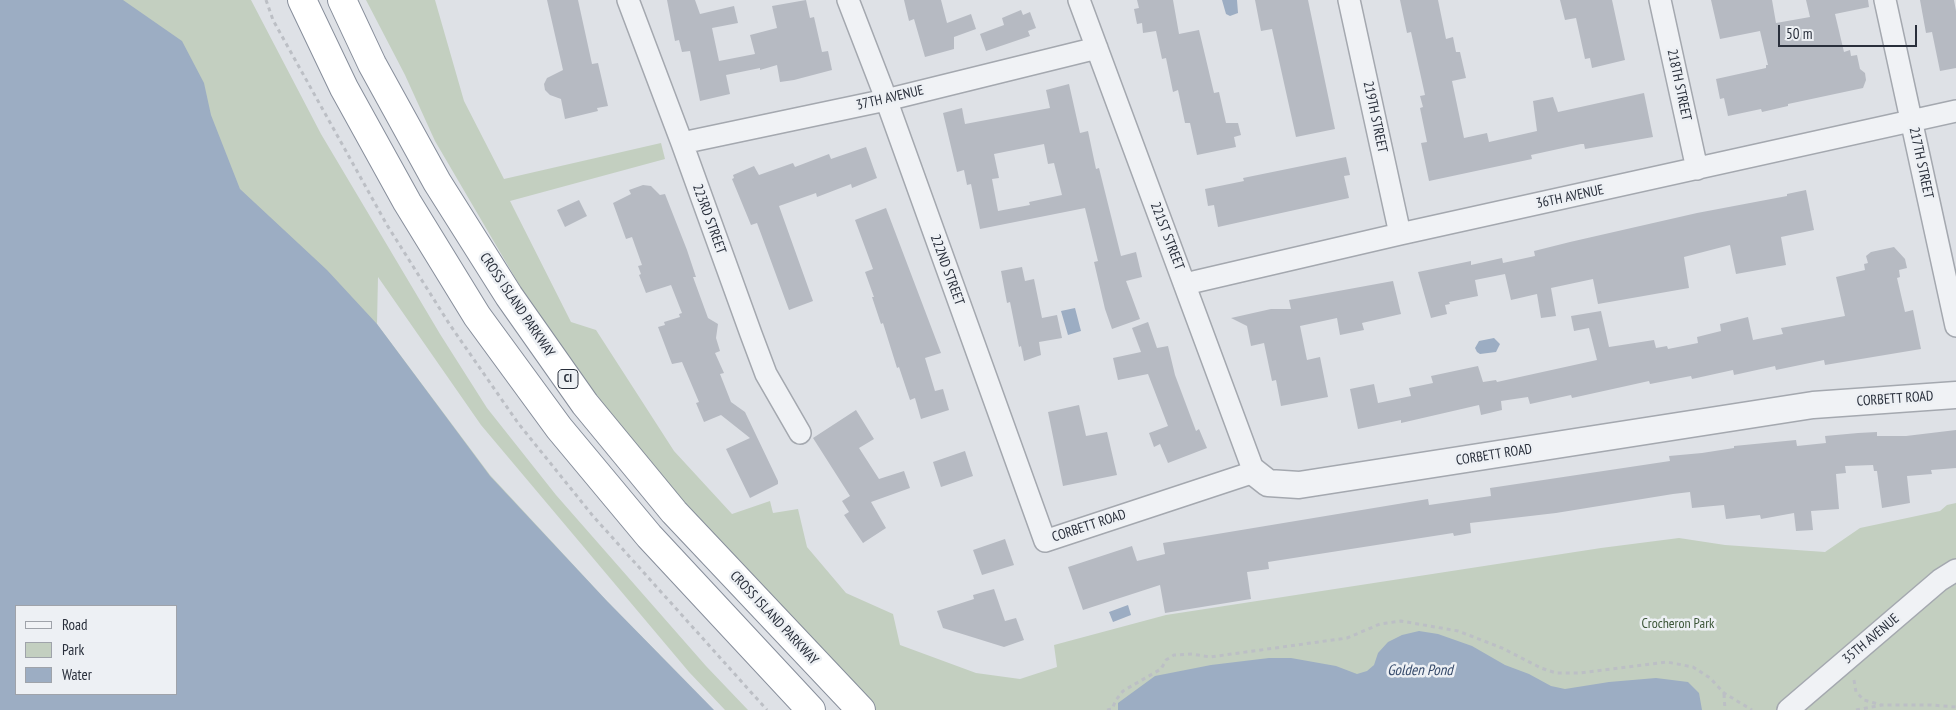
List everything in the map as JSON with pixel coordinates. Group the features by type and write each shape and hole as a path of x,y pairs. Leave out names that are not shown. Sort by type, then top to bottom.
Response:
{"highway":[{"path":"302,0 344,88 407,202 477,316 559,428 650,536 812,710"},
{"name":"CROSS ISLAND PARKWAY","path":"342,0 372,64 437,182 509,296 585,404 674,512 861,710"}],"street":[{"name":"223RD STREET","path":"628,0 766,374 800,433"},
{"name":"222ND STREET","path":"848,0 1045,541"},
{"name":"221ST STREET","path":"1079,0 1254,472"},
{"name":"219TH STREET","path":"1349,0 1400,234"},
{"name":"218TH STREET","path":"1660,0 1697,169"},
{"name":"217TH STREET","path":"1885,0 1956,326"},
{"name":"37TH AVENUE","path":"682,143 886,100 1097,48"},
{"name":"36TH AVENUE","path":"1185,284 1400,234 1956,111"},
{"name":"CORBETT ROAD","path":"1045,541 1254,472 1268,483 1299,485 1813,405 1956,394"},
{"name":"35TH AVENUE","path":"1788,710 1940,580 1956,570"}],"path":[{"path":"1107,710 1112,709 1123,691 1161,669 1166,660 1174,655 1192,654 1210,657 1347,638 1380,624 1401,621 1458,631 1502,648 1541,668 1556,673 1579,673 1667,662 1693,667 1710,678 1724,693 1752,710"},
{"path":"1854,680 1856,692 1864,700 1882,705"},
{"path":"1724,693 1726,710"},
{"path":"1856,710 1882,705 1931,704 1956,707"}],"green space":[{"path":"0,0 251,0 321,134 440,334 487,408 556,495 706,666 748,710 725,710 689,672 481,425 378,277 377,324 490,475 606,600 714,710"},
{"name":"Crocheron Park","path":"366,0 435,0 464,101 504,179 661,143 665,159 510,201 571,322 596,330 674,451 732,514 770,501 773,513 798,509 807,547 846,593 893,614 900,645 976,673 1020,679 1057,667 1054,645 1166,615 1601,548 1679,538 1725,545 1825,552 1860,528 1940,511 1947,505 1956,503 1956,710 875,710 686,509 628,437 541,322 435,141 405,75"}],"water":[{"path":"0,0 123,0 182,41 204,83 211,115 240,189 327,270 377,324 490,476 606,600 714,710 0,710"},
{"path":"1222,0 1237,0 1238,13 1230,16 1226,14"},
{"path":"1075,308 1081,331 1068,335 1061,311"},
{"path":"1494,338 1500,344 1496,352 1480,354 1477,352 1475,348 1479,341"},
{"path":"1128,605 1131,615 1113,622 1109,612"},
{"name":"Golden Pond","path":"1419,631 1438,634 1472,646 1505,665 1529,674 1551,686 1565,689 1609,682 1656,678 1688,682 1699,693 1702,710 1118,710 1118,703 1155,676 1211,665 1269,658 1291,658 1336,666 1357,674 1367,671 1374,665 1378,653 1388,642 1402,635"}],"building":[{"path":"547,0 578,0 592,64 598,63 608,106 597,108 598,111 565,119 561,99 550,95 545,90 544,84 547,78 563,70"},
{"path":"667,0 695,0 700,14 734,6 738,23 712,28 719,61 755,54 750,35 777,28 772,6 806,0 810,18 814,17 822,52 828,51 832,70 780,82 777,65 760,70 760,68 726,75 730,94 700,101 690,51 682,52 679,40 675,41"},
{"path":"904,0 941,0 947,23 971,14 976,29 954,37 954,49 925,57 914,19 909,21"},
{"path":"1137,0 1173,0 1179,34 1199,30 1214,93 1219,92 1226,123 1238,123 1241,135 1234,137 1236,147 1197,155 1190,123 1185,123 1178,90 1173,92 1166,58 1162,59 1156,31 1143,33 1142,23 1137,24 1134,9 1139,8"},
{"path":"1255,0 1308,0 1335,129 1296,137 1272,29 1261,31"},
{"path":"1400,0 1438,0 1446,39 1453,37 1456,52 1460,52 1466,78 1452,81 1464,138 1487,133 1489,142 1537,131 1533,101 1553,97 1558,112 1644,93 1653,137 1585,149 1584,144 1581,144 1531,155 1532,159 1429,181 1421,143 1427,142 1420,108 1423,107 1420,96 1425,95 1411,32 1407,33"},
{"path":"1560,0 1612,0 1625,60 1592,68 1590,58 1585,59 1576,18 1565,20"},
{"path":"1711,0 1772,0 1776,23 1810,17 1806,0 1868,0 1869,7 1835,14 1844,52 1850,50 1851,56 1857,55 1860,69 1865,73 1866,80 1863,88 1788,104 1788,106 1762,112 1761,109 1728,116 1724,98 1720,99 1716,79 1766,68 1766,65 1768,65 1760,31 1720,39"},
{"path":"1920,0 1954,0 1956,11 1956,68 1940,71 1932,32 1926,33"},
{"path":"1021,10 1023,15 1030,12 1036,28 1028,31 1030,36 986,51 980,34 1004,25 1002,18"},
{"path":"1069,84 1080,133 1088,131 1096,169 1099,168 1121,256 1136,252 1142,277 1126,281 1140,319 1112,329 1105,309 1094,262 1098,261 1085,208 980,229 971,184 967,185 964,170 957,172 943,113 962,108 965,124 1050,108 1046,90","holes":["1044,144 1048,164 1054,163 1062,195 1029,202 1030,205 998,211 992,179 999,178 994,154"]},
{"path":"866,147 877,178 852,188 851,184 817,197 816,193 779,206 813,301 789,310 757,223 751,225 732,179 734,178 733,175 754,166 759,175 793,163 795,167 829,154 831,159"},
{"path":"1346,157 1350,175 1344,176 1349,198 1218,227 1214,205 1208,206 1205,189 1244,181 1243,178"},
{"path":"643,185 651,186 660,195 665,194 687,250 696,277 693,277 708,318 718,324 716,338 720,351 715,353 724,373 720,374 731,402 745,412 778,481 778,484 750,498 726,449 750,438 721,415 704,422 696,403 699,402 682,362 672,364 658,327 665,325 664,322 680,317 679,314 682,313 671,285 646,293 639,275 641,274 638,266 642,265 632,237 626,239 613,203 631,194 629,190"},
{"path":"1806,190 1814,230 1781,237 1786,265 1736,274 1730,245 1684,257 1689,288 1598,304 1593,279 1551,288 1556,316 1541,318 1537,294 1511,300 1505,274 1475,280 1478,296 1449,302 1450,304 1445,305 1447,314 1431,318 1418,272 1471,261 1471,265 1502,258 1503,263 1535,256 1534,251 1570,242 1697,213 1787,196 1787,194"},
{"path":"579,200 587,216 565,227 557,210"},
{"path":"886,208 941,353 925,358 935,391 943,389 949,410 921,419 915,398 910,400 899,367 897,368 883,323 881,324 872,297 874,297 865,272 873,269 855,220"},
{"path":"1894,247 1905,259 1907,268 1899,270 1900,277 1897,278 1905,312 1913,310 1921,349 1825,365 1824,360 1776,370 1775,366 1734,375 1733,370 1692,379 1691,376 1650,384 1649,381 1572,398 1571,395 1530,404 1528,397 1501,401 1502,410 1481,415 1479,405 1401,423 1401,420 1358,429 1350,389 1374,384 1378,403 1411,396 1409,388 1433,383 1431,376 1478,366 1483,382 1496,380 1497,382 1597,360 1589,328 1574,331 1571,316 1601,311 1609,347 1654,340 1656,348 1667,346 1668,349 1698,343 1697,337 1721,331 1720,324 1748,317 1753,340 1783,334 1781,328 1845,316 1836,277 1865,270 1864,264 1868,263 1866,256 1871,252"},
{"path":"1022,267 1025,281 1034,279 1042,318 1057,315 1062,338 1039,342 1041,355 1024,361 1021,346 1019,347 1010,302 1007,303 1001,271"},
{"path":"1393,281 1401,314 1362,323 1364,330 1340,335 1337,318 1300,326 1307,360 1320,357 1328,397 1281,406 1276,380 1272,381 1264,343 1251,346 1247,326 1231,318 1271,309 1291,309 1289,300"},
{"path":"1148,322 1157,348 1168,346 1175,375 1196,431 1199,429 1207,448 1168,463 1160,444 1154,447 1149,433 1168,426 1148,374 1118,380 1113,358 1141,352 1132,328"},
{"path":"1079,405 1086,436 1107,432 1117,475 1063,486 1048,412"},
{"path":"856,410 874,439 859,448 879,479 904,471 910,488 871,502 886,528 863,543 844,515 849,512 842,501 850,496 813,438"},
{"path":"1956,430 1956,468 1931,470 1932,474 1907,476 1910,503 1882,508 1877,471 1874,471 1873,465 1845,466 1846,473 1836,474 1839,509 1811,511 1813,530 1796,531 1794,513 1761,519 1760,515 1726,519 1724,505 1692,508 1690,492 1673,494 1556,513 1470,523 1471,533 1454,536 1453,533 1268,562 1269,569 1247,572 1251,599 1165,613 1160,585 1083,610 1068,567 1132,546 1137,561 1165,554 1163,543 1428,499 1429,505 1491,496 1490,488 1670,461 1669,456 1702,453 1734,448 1734,446 1796,440 1797,446 1826,443 1825,436 1858,433 1877,432 1877,436 1906,436"},
{"path":"965,451 973,476 941,487 933,462"},
{"path":"1005,539 1014,565 982,575 973,550"},
{"path":"994,589 1005,621 1016,618 1024,640 1004,647 943,628 937,611 974,599 973,595"}]}
